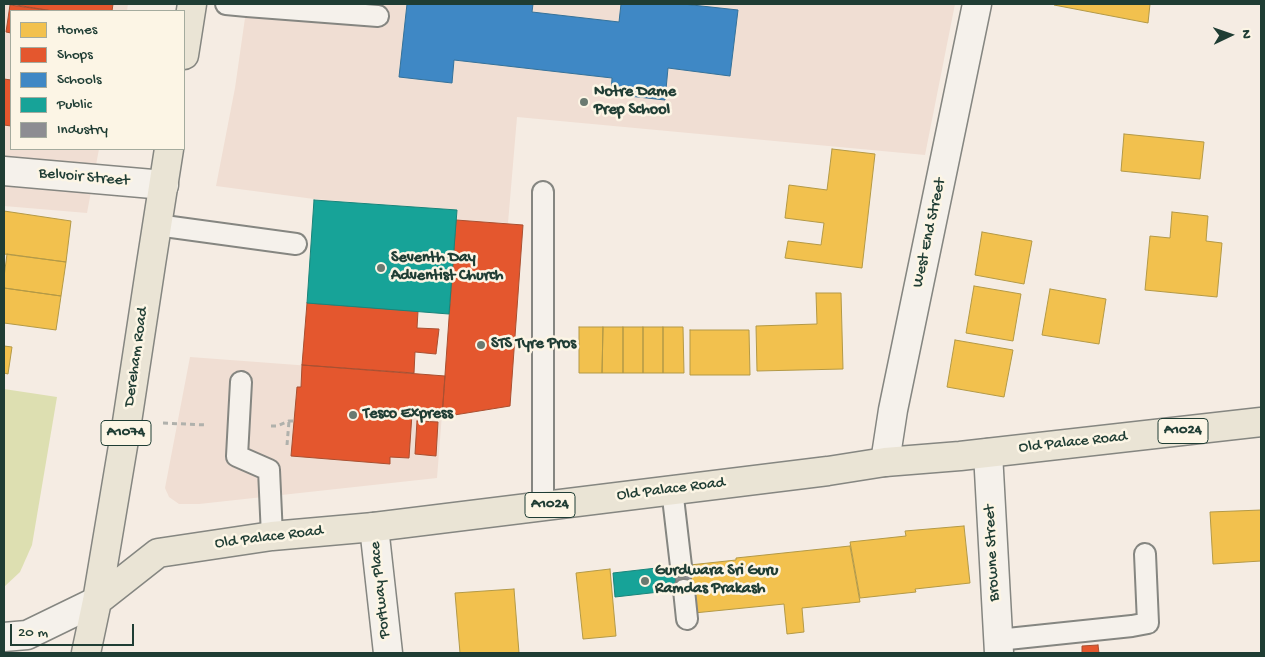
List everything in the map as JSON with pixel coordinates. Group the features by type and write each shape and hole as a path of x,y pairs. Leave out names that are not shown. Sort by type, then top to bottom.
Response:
{"main road":[{"path":"185,49 192,4"},
{"name":"Dereham Road","path":"86,653 97,601 127,422 169,150"},
{"name":"Old Palace Road","path":"97,601 158,553 272,536 374,527 828,471 885,462 988,453 1261,422"}],"street":[{"name":"West End Street","path":"885,462 977,4"},
{"name":"Belvoir Street","path":"4,171 164,185"},
{"name":"Browne Street","path":"988,453 998,646"},
{"name":"Portway Place","path":"374,527 388,653"},
{"path":"4,637 27,635 97,601"}],"lane":[{"path":"226,4 378,16"},
{"path":"543,192 543,506"},
{"path":"157,225 296,244"},
{"path":"241,382 237,456 269,470 272,536"},
{"path":"672,489 682,566"},
{"path":"998,646 1148,623 1145,554"},
{"path":"684,590 687,619"}],"shaded area":[{"path":"4,4 128,4 127,10 10,10 10,150 99,150 87,213 4,206"},
{"name":"Notre Dame Prep School","path":"247,4 955,4 925,155 517,117 508,223 456,220 457,210 314,199 216,186 235,88"},
{"path":"190,357 445,376 437,478 199,504 179,504 169,497 165,488"}],"green space":[{"path":"4,389 57,397 32,545 20,572 4,587"}],"building: Homes":[{"path":"1054,4 1150,4 1148,23"},
{"path":"1124,134 1204,142 1200,179 1121,171"},
{"path":"832,149 875,154 862,268 785,258 788,241 821,245 824,223 785,218 789,185 827,190"},
{"path":"4,211 71,221 66,262 4,254"},
{"path":"1172,212 1208,216 1206,241 1222,243 1217,297 1145,290 1150,236 1170,238"},
{"path":"982,232 1032,241 1024,284 975,275"},
{"path":"7,254 66,262 61,296 4,288"},
{"path":"974,286 1021,294 1013,341 966,333"},
{"path":"4,288 61,296 56,330 4,323"},
{"path":"1050,289 1106,299 1099,344 1042,335"},
{"path":"816,293 841,293 843,369 757,371 756,326 817,324"},
{"path":"579,327 603,327 602,373 579,373"},
{"path":"603,327 623,327 623,373 602,373"},
{"path":"623,327 643,327 643,373 623,373"},
{"path":"643,327 663,327 663,373 643,373"},
{"path":"663,327 683,327 684,373 663,373"},
{"path":"690,330 749,330 750,375 690,375"},
{"path":"955,340 1013,350 1004,397 947,387"},
{"path":"4,346 12,347 8,374 4,373"},
{"path":"1261,510 1261,561 1213,564 1210,512"},
{"path":"964,526 970,583 915,589 916,592 860,598 850,542 906,536 905,531"},
{"path":"850,546 860,602 802,608 804,632 787,634 784,604 694,613 690,565 736,560 736,558"},
{"path":"610,569 616,636 583,639 576,573"},
{"path":"514,589 519,653 460,653 455,593"}],"building: Shops":[{"path":"10,4 113,4 112,10 47,10"},
{"path":"10,5 46,10 10,10 10,33 6,32"},
{"path":"4,79 10,80 10,126 4,125"},
{"name":"STS Tyre Pros","path":"456,220 523,225 510,406 442,417"},
{"path":"307,303 418,311 417,328 439,329 436,354 415,352 414,373 302,365"},
{"name":"Tesco Express","path":"302,365 445,376 442,417 412,414 409,458 390,457 390,464 291,456 297,387 301,387"},
{"path":"417,421 438,422 436,456 415,454"},
{"path":"1098,645 1099,653 1082,653 1082,646"}],"building: Schools":[{"path":"407,4 533,4 532,12 619,22 621,4 683,4 738,10 730,76 668,68 665,100 611,94 612,78 454,60 452,83 399,77"}],"building: Public":[{"name":"Seventh Day Adventist Church","path":"314,200 457,210 449,314 307,303"},
{"name":"Gurdwara Sri Guru Ramdas Prakash","path":"674,566 677,590 615,597 613,573"}],"building: Industry":[{"path":"690,565 692,589 677,590 674,566"}],"place":[{"name":"Notre Dame Prep School","path":"584,102"},
{"name":"Seventh Day Adventist Church","path":"381,268"},
{"name":"STS Tyre Pros","path":"481,345"},
{"name":"Tesco Express","path":"353,415"},
{"name":"Gurdwara Sri Guru Ramdas Prakash","path":"645,581"}]}
